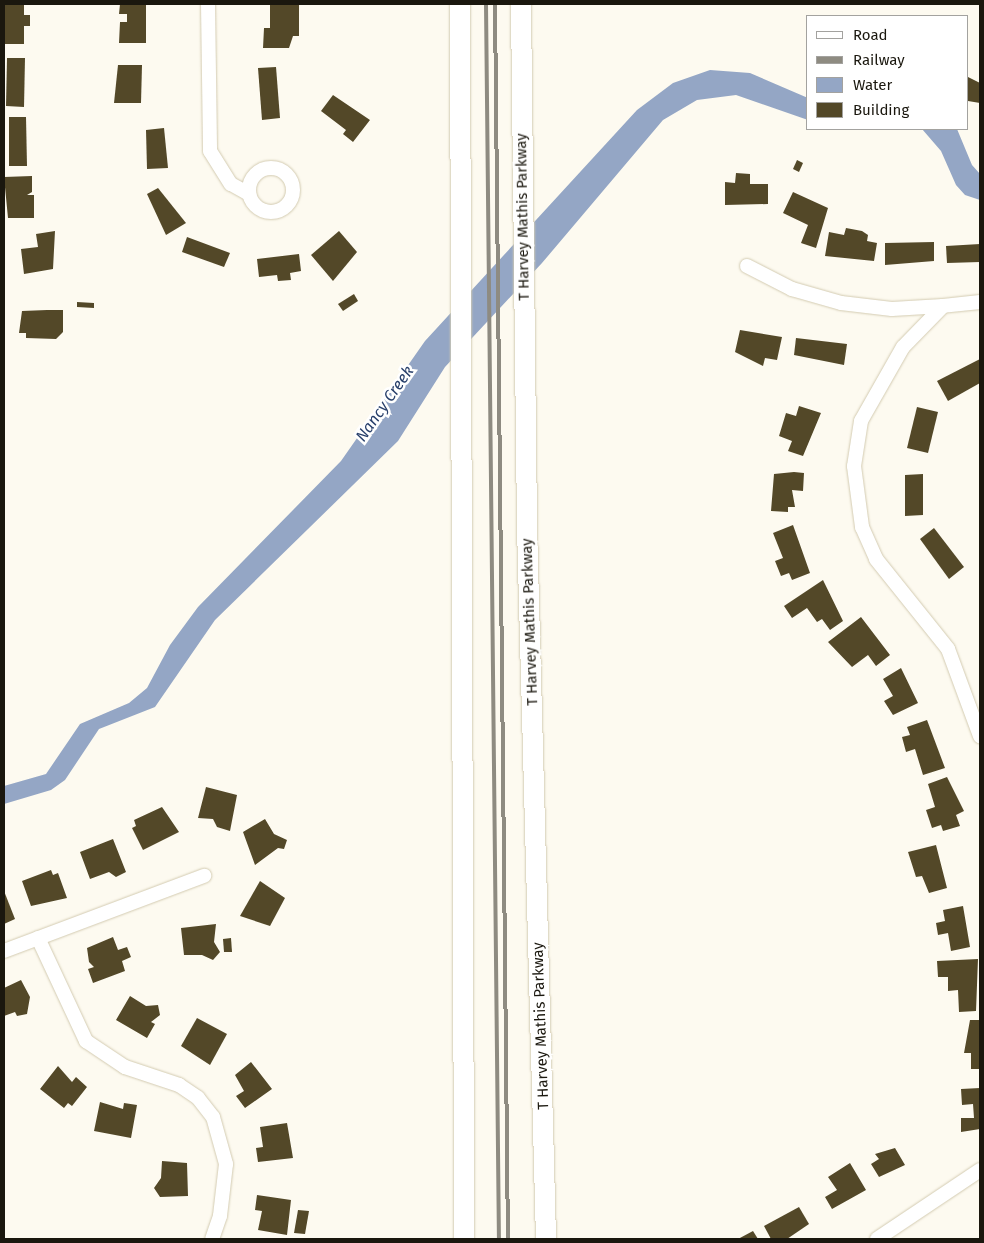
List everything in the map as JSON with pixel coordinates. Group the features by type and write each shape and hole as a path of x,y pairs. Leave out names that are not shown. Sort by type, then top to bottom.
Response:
{"highway":[{"path":"460,4 465,469 464,1239"},
{"name":"T Harvey Mathis Parkway","path":"520,4 525,408 546,1239"}],"street":[{"path":"208,4 210,151 231,184 249,194"},
{"path":"747,266 792,289 841,303 892,309 980,302"},
{"path":"943,306 902,347 872,396 857,437 854,490 862,527 876,559 948,649 980,736"},
{"path":"4,951 204,876"},
{"path":"38,938 86,1042 118,1064 179,1085 198,1098 213,1117 226,1164 220,1216 212,1239"},
{"path":"877,1239 980,1170"}],"water":[{"name":"Nancy Creek","path":"710,70 750,73 806,97 806,119 736,95 697,100 663,120 542,263 445,367 398,441 215,620 155,707 99,729 65,780 51,790 4,804 4,786 46,774 80,724 129,703 147,688 170,645 198,607 341,461 425,341 637,110 673,83"},
{"path":"923,130 957,130 972,165 980,174 980,200 965,195 956,185 941,151"}],"building":[{"path":"5,4 24,4 24,15 30,15 30,26 24,26 24,44 4,44"},
{"path":"120,4 146,4 146,43 119,43 120,22 127,22 127,14 119,14"},
{"path":"270,4 299,4 299,36 293,36 289,48 263,48 264,28 270,28"},
{"path":"7,58 25,58 24,107 6,106"},
{"path":"118,65 142,65 141,103 114,103"},
{"path":"276,67 280,118 262,120 258,68"},
{"path":"969,78 980,83 980,103 969,101"},
{"path":"333,95 370,120 353,142 343,134 346,130 321,111"},
{"path":"9,117 26,117 27,166 9,166"},
{"path":"164,128 168,168 147,169 146,130"},
{"path":"797,160 803,163 799,172 793,169"},
{"path":"736,173 750,174 750,184 768,184 768,204 725,205 725,182 735,183"},
{"path":"32,176 32,192 27,195 34,195 34,218 8,218 4,177"},
{"path":"158,188 186,223 166,235 147,194"},
{"path":"793,192 828,208 816,248 801,243 808,225 783,213"},
{"path":"846,228 862,231 868,235 867,241 877,243 874,261 825,256 829,232 844,235"},
{"path":"55,231 53,269 24,274 21,249 38,247 36,234"},
{"path":"339,231 357,252 333,281 311,255"},
{"path":"187,237 230,253 224,267 182,252"},
{"path":"934,242 934,261 885,265 885,243"},
{"path":"980,244 980,262 947,263 946,246"},
{"path":"299,254 301,271 290,273 291,280 278,281 277,275 259,277 257,259"},
{"path":"354,294 358,301 343,311 338,304"},
{"path":"77,302 94,303 94,308 77,307"},
{"path":"63,310 63,332 56,339 26,338 26,333 19,333 22,311"},
{"path":"740,330 782,337 777,360 765,358 763,366 735,352"},
{"path":"796,338 847,344 844,365 794,355"},
{"path":"980,359 980,383 948,401 937,381"},
{"path":"799,406 821,413 803,456 788,451 792,441 779,436 786,413 796,416"},
{"path":"917,407 938,412 928,453 907,448"},
{"path":"804,473 803,491 792,490 795,507 788,507 788,512 771,511 774,474"},
{"path":"923,474 923,515 905,516 905,475"},
{"path":"793,525 810,573 792,580 789,573 781,576 775,561 783,558 773,533"},
{"path":"934,528 964,567 949,579 920,539"},
{"path":"823,580 843,621 830,630 822,619 817,622 807,608 792,618 784,606"},
{"path":"861,617 890,655 876,666 868,655 852,667 828,642"},
{"path":"901,668 918,703 893,715 884,701 893,696 883,679"},
{"path":"927,720 945,768 923,775 915,749 906,752 902,737 910,735 907,727"},
{"path":"947,777 964,811 956,815 960,826 943,831 941,825 932,828 926,810 935,807 928,784"},
{"path":"206,787 237,795 230,831 217,827 213,819 198,818"},
{"path":"162,807 179,832 143,850 132,828 136,826 134,820"},
{"path":"265,819 274,834 287,840 284,849 278,848 255,865 243,832"},
{"path":"113,839 126,872 116,877 109,872 90,879 80,852"},
{"path":"936,845 947,888 929,893 922,876 916,877 908,852"},
{"path":"51,870 53,875 58,873 67,898 31,906 22,881"},
{"path":"260,881 285,898 270,926 240,916"},
{"path":"4,891 15,919 4,924"},
{"path":"963,906 970,947 951,951 948,933 938,935 936,923 945,921 943,910"},
{"path":"216,924 214,942 220,952 213,960 202,955 184,955 181,928"},
{"path":"113,937 118,950 127,947 131,957 122,961 125,971 93,983 88,969 94,967 89,962 87,948"},
{"path":"231,938 232,952 224,952 223,939"},
{"path":"978,959 976,1011 959,1012 958,990 948,991 948,977 938,977 937,961"},
{"path":"21,980 30,997 27,1014 17,1016 15,1012 4,1016 4,988"},
{"path":"130,996 146,1006 158,1005 160,1015 151,1022 155,1024 147,1038 116,1020"},
{"path":"197,1018 227,1034 210,1065 181,1046"},
{"path":"970,1020 980,1020 980,1069 971,1069 971,1053 964,1053"},
{"path":"251,1062 272,1089 245,1108 236,1096 244,1091 235,1075"},
{"path":"58,1066 72,1082 76,1077 87,1087 72,1106 68,1103 64,1108 40,1089"},
{"path":"980,1088 980,1129 961,1132 961,1118 974,1118 973,1104 962,1105 961,1089"},
{"path":"100,1102 123,1109 124,1103 137,1105 131,1138 94,1131"},
{"path":"287,1123 293,1158 258,1162 256,1148 263,1147 260,1127"},
{"path":"895,1148 905,1165 879,1177 871,1164 879,1159 875,1154"},
{"path":"162,1161 187,1163 188,1196 160,1197 154,1188 161,1178"},
{"path":"850,1163 866,1190 832,1209 825,1197 837,1190 828,1177"},
{"path":"257,1195 291,1200 287,1235 258,1230 262,1211 255,1210"},
{"path":"799,1207 809,1224 787,1239 771,1239 764,1226"},
{"path":"298,1210 309,1211 305,1234 294,1233"},
{"path":"753,1231 758,1239 738,1239"}],"railway":[{"path":"486,4 499,1239"},
{"path":"495,4 508,1239"}]}
